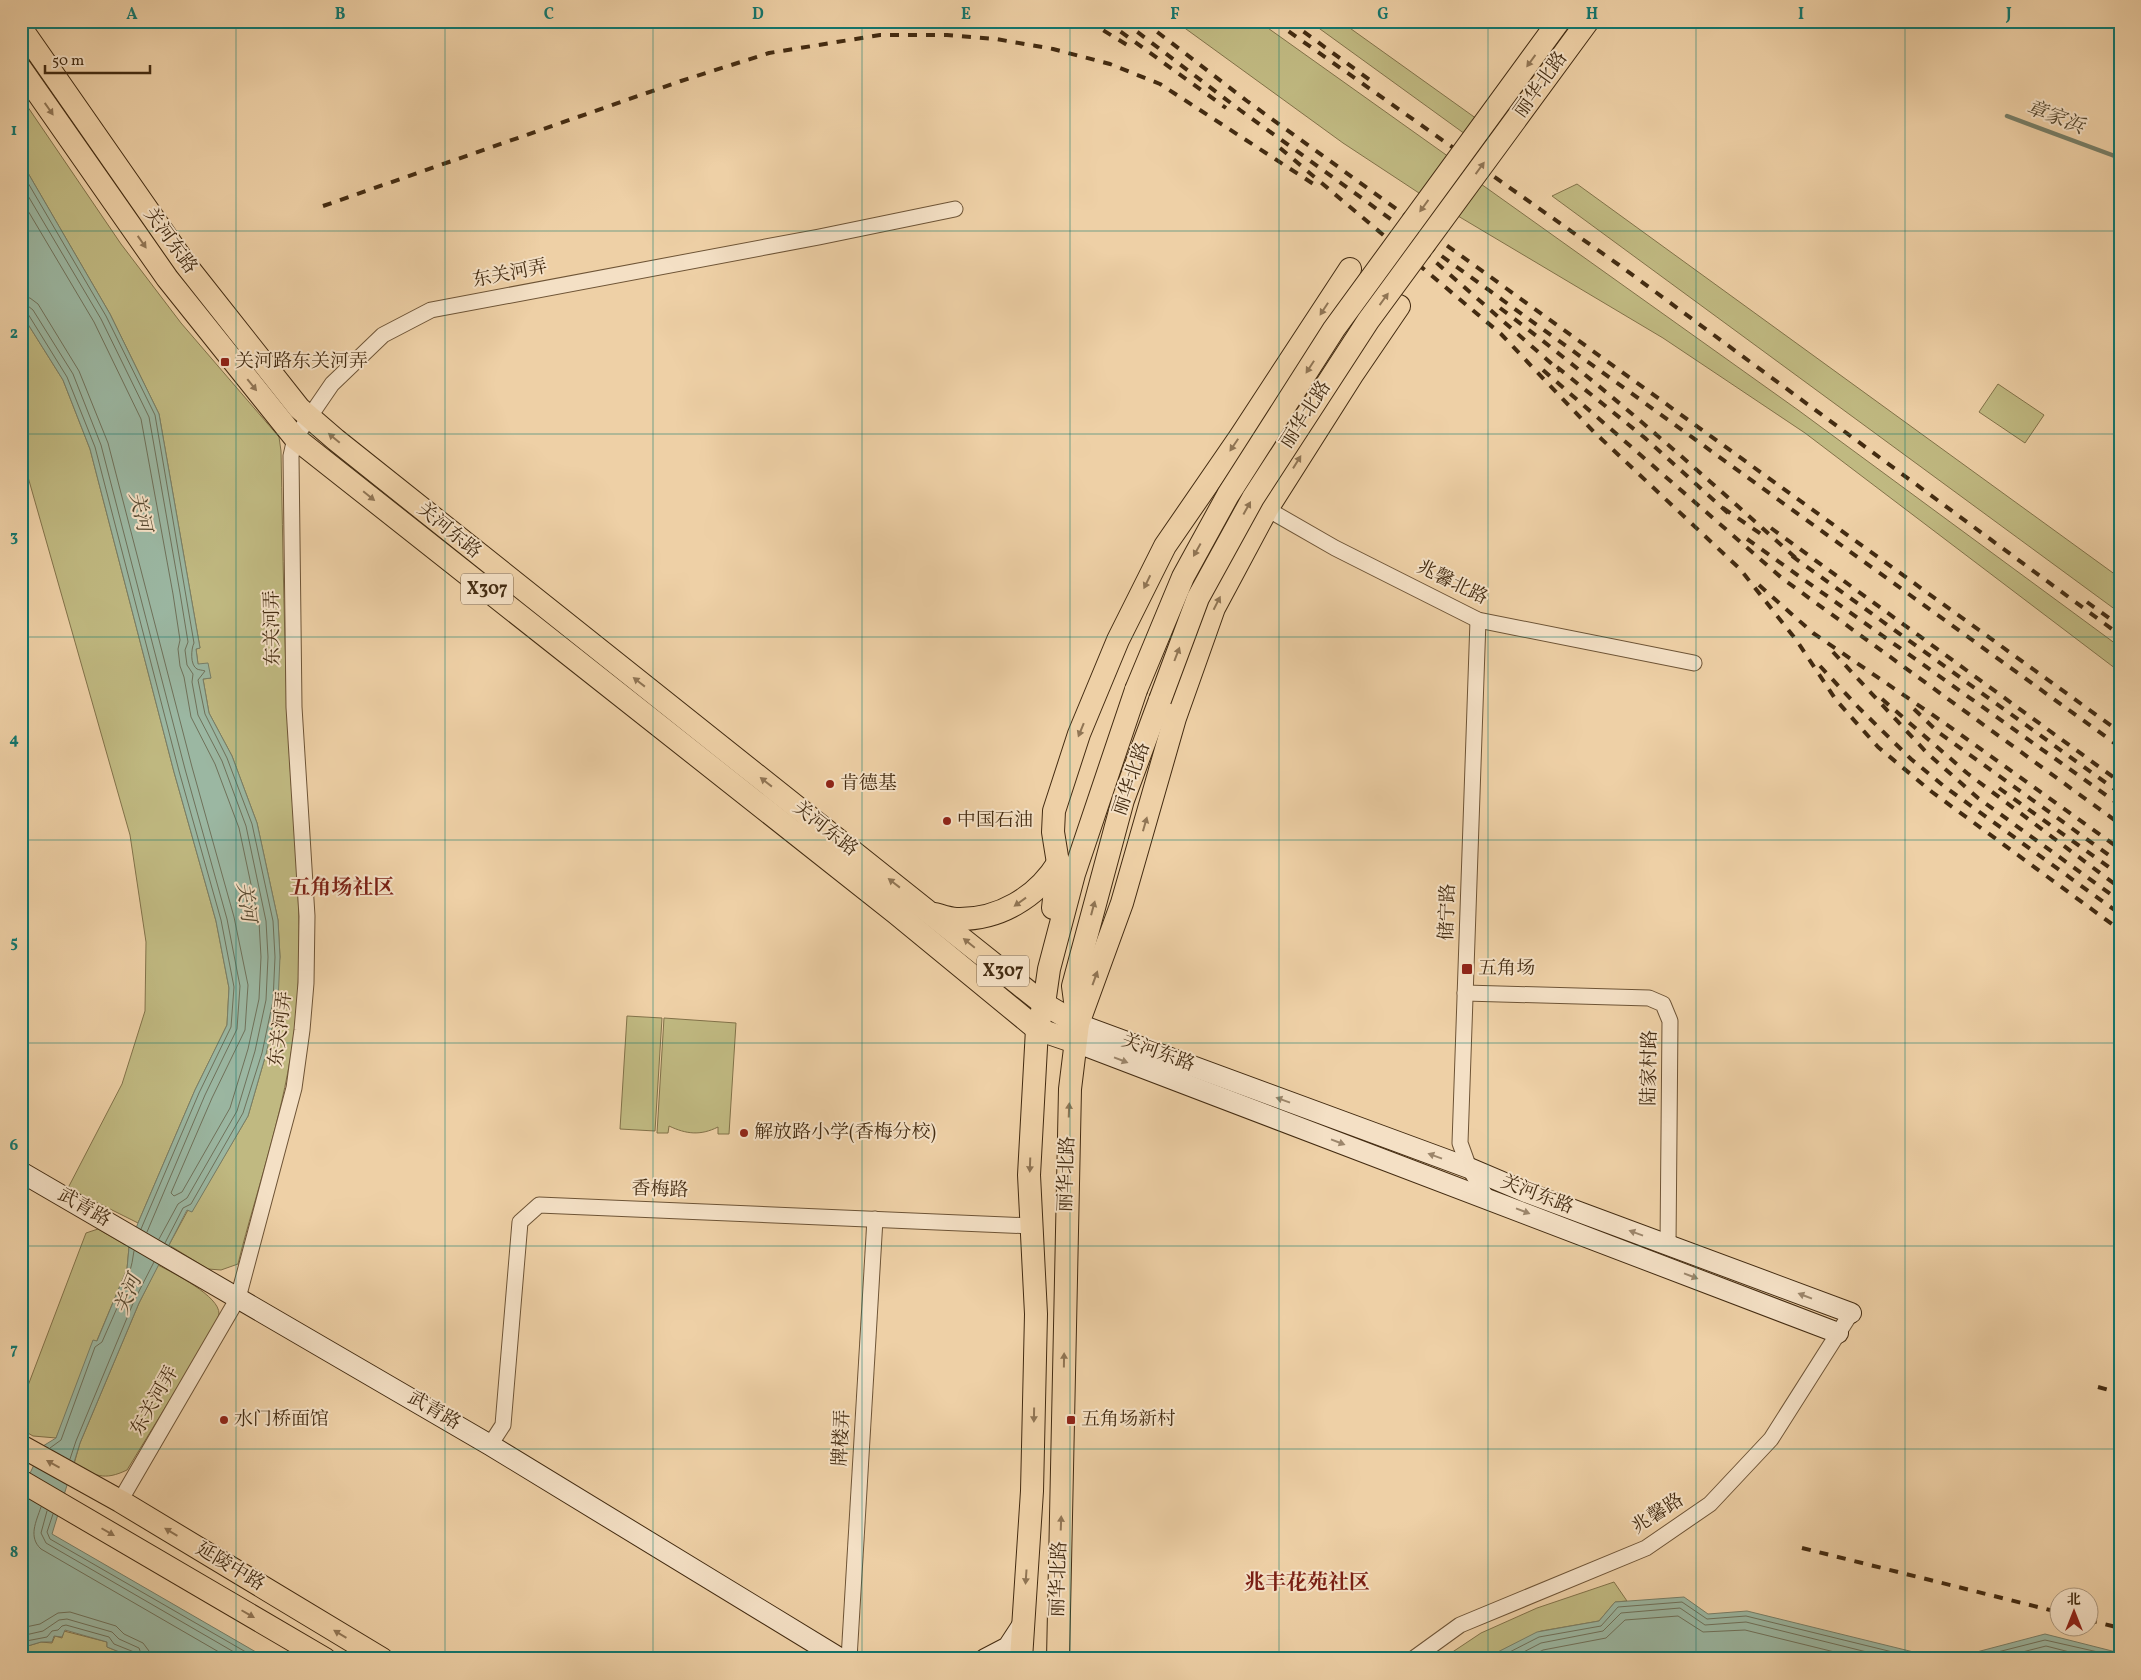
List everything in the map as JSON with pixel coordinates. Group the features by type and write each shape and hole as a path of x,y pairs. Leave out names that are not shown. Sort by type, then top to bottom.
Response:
{"main road":[{"name":"丽华北路","path":"1021,1659 1032,1491 1036,1314 1029,1175 1037,1029 1044,1004 1049,969 1071,884 1100,793 1136,690 1183,577 1233,486 1334,329 1559,21"},
{"name":"丽华北路","path":"1058,1659 1070,1089 1077,1033 1073,986 1123,800 1198,598 1253,498 1368,321 1588,21"},
{"name":"关河东路","path":"25,42 186,265 299,408 640,683 932,914 1077,1033 1487,1198 1838,1333"},
{"name":"关河东路","path":"21,69 167,278 295,438 896,913 1037,1029 1077,1033 1469,1168 1528,1193 1850,1313"},
{"path":"1044,1004 1058,864 1054,832 1054,811 1079,734 1118,640 1165,546 1240,437 1350,269"},
{"path":"1077,1033 1122,902 1175,718 1214,608 1267,509 1352,375 1400,306"},
{"path":"932,914 956,920 982,918 1016,906 1048,880 1100,793"},
{"name":"武青路","path":"21,1172 490,1444 841,1659"},
{"name":"延陵中路","path":"26,1449 120,1501 382,1659"},
{"name":"延陵中路","path":"21,1481 325,1659"},
{"path":"984,1659 1008,1647 1022,1624"}],"street":[{"name":"东关河弄","path":"120,1501 238,1298 294,1088 306,983 306,916 294,707 291,456 295,438 332,384 383,335 430,310 819,237 955,209"},
{"name":"兆馨北路","path":"1267,509 1335,548 1478,620 1694,663"},
{"name":"储宁路","path":"1478,620 1460,1144 1469,1168 1487,1198"},
{"name":"陆家村路","path":"1465,993 1650,998 1664,1004 1670,1020 1668,1244"},
{"name":"香梅路","path":"490,1444 503,1425 520,1222 539,1205 1031,1226"},
{"name":"牌楼弄","path":"849,1659 875,1219"},
{"name":"兆馨路","path":"1413,1659 1460,1625 1646,1548 1710,1504 1771,1439 1850,1313"}],"shaded area":[{"path":"1175,21 1258,21 1449,157 1422,195 1343,143"},
{"path":"1309,21 1340,21 1477,119 1465,134"},
{"path":"21,97 121,244 181,323 279,437 281,451 287,709 298,889 299,961 297,997 294,1033 285,1087 238,1264 221,1270 208,1269 169,1245 188,1210 192,1211 248,1116 266,1054 280,957 278,920 257,823 232,756 209,713 203,679 211,678 198,664 196,649 200,648 159,414 110,314 21,161"},
{"path":"1481,184 1798,410 2120,647 2120,672 1805,433 1663,338 1458,216"},
{"path":"1577,184 2120,578 2120,613 1552,196"},
{"path":"21,313 63,380 90,449 174,772 216,921 229,988 227,1025 195,1090 138,1223 68,1188 122,1084 145,1011 146,942 130,835 28,477 21,465"},
{"path":"1998,384 2044,415 2025,443 1979,412"},
{"path":"627,1016 662,1018 655,1131 620,1129"},
{"path":"664,1018 736,1023 729,1134 718,1134 718,1127 705,1132 693,1133 669,1126 668,1133 657,1133"},
{"path":"98,1229 129,1247 127,1269 56,1438 33,1436 21,1429 21,1404 86,1233"},
{"path":"158,1265 184,1279 204,1293 217,1307 219,1316 215,1326 127,1470 112,1475 100,1476 74,1464 80,1443 139,1303"},
{"path":"1614,1582 1627,1601 1615,1602 1599,1621 1541,1631 1484,1659 1442,1659 1481,1633 1537,1608"},
{"path":"64,1631 107,1642 107,1647 137,1659 21,1659 21,1648 41,1642 52,1643 55,1636 62,1638"}],"water":[{"name":"关河","path":"21,161 110,314 159,414 200,648 196,649 198,664 208,663 211,678 203,679 209,713 232,756 257,823 278,920 280,957 278,1002 266,1054 248,1116 192,1212 187,1210 139,1303 80,1443 52,1534 268,1659 137,1659 107,1647 107,1642 65,1630 62,1637 54,1636 52,1642 41,1642 21,1648 21,1492 43,1446 56,1438 93,1340 97,1341 127,1269 129,1247 138,1223 195,1090 227,1025 229,988 216,921 174,772 90,449 63,380 21,313"},
{"path":"1684,1597 1708,1614 1747,1611 1942,1659 1484,1659 1537,1632 1599,1621 1615,1602"},
{"path":"2045,1634 2048,1635 2048,1638 2061,1638 2120,1653 2120,1659 1950,1659"}],"waterway":[{"name":"章家浜","path":"2007,116 2120,158"}],"railway":[{"path":"1088,21 1132,48"},
{"path":"1106,21 1226,108"},
{"path":"1123,21 1240,110 2120,747"},
{"path":"1143,21 1247,101 2120,732"},
{"path":"1274,21 1619,265 2120,635"},
{"path":"1289,21 1374,83"},
{"path":"323,206 681,81 769,53 880,35 947,35 996,39 1053,49 1110,64 1160,84 1315,185"},
{"path":"1280,148 1501,334 1594,432 1740,569 1797,641 1836,700 1878,747 1932,792 2120,930"},
{"path":"1423,251 1560,371"},
{"path":"1500,308 1614,399 1798,560"},
{"path":"1557,367 1645,438 1728,513"},
{"path":"1543,370 1783,579 2120,824"},
{"path":"1723,508 1761,534"},
{"path":"1771,528 2120,782"},
{"path":"1747,539 2120,805"},
{"path":"1792,556 2120,793"},
{"path":"1759,585 1813,633 1943,722 2120,849"},
{"path":"2087,602 2120,626"},
{"path":"1833,652 1927,753 1978,798 2120,901"},
{"path":"1820,666 1911,759 1945,787 2120,914"},
{"path":"1882,699 1967,773 2120,888"},
{"path":"1914,709 1938,732 2120,863"},
{"path":"1999,788 2120,875"},
{"path":"2098,1387 2120,1393"},
{"path":"1802,1548 2048,1610"},
{"path":"2098,1622 2120,1628"}],"place":[{"name":"关河路东关河弄","path":"225,362"},
{"name":"肯德基","path":"830,784"},
{"name":"中国石油","path":"947,821"},
{"name":"五角场","path":"1467,969"},
{"name":"解放路小学(香梅分校)","path":"744,1133"},
{"name":"水门桥面馆","path":"224,1420"},
{"name":"五角场新村","path":"1071,1420"}],"district":[{"name":"五角场社区","path":"342,888"},
{"name":"兆丰花苑社区","path":"1307,1583"}]}
